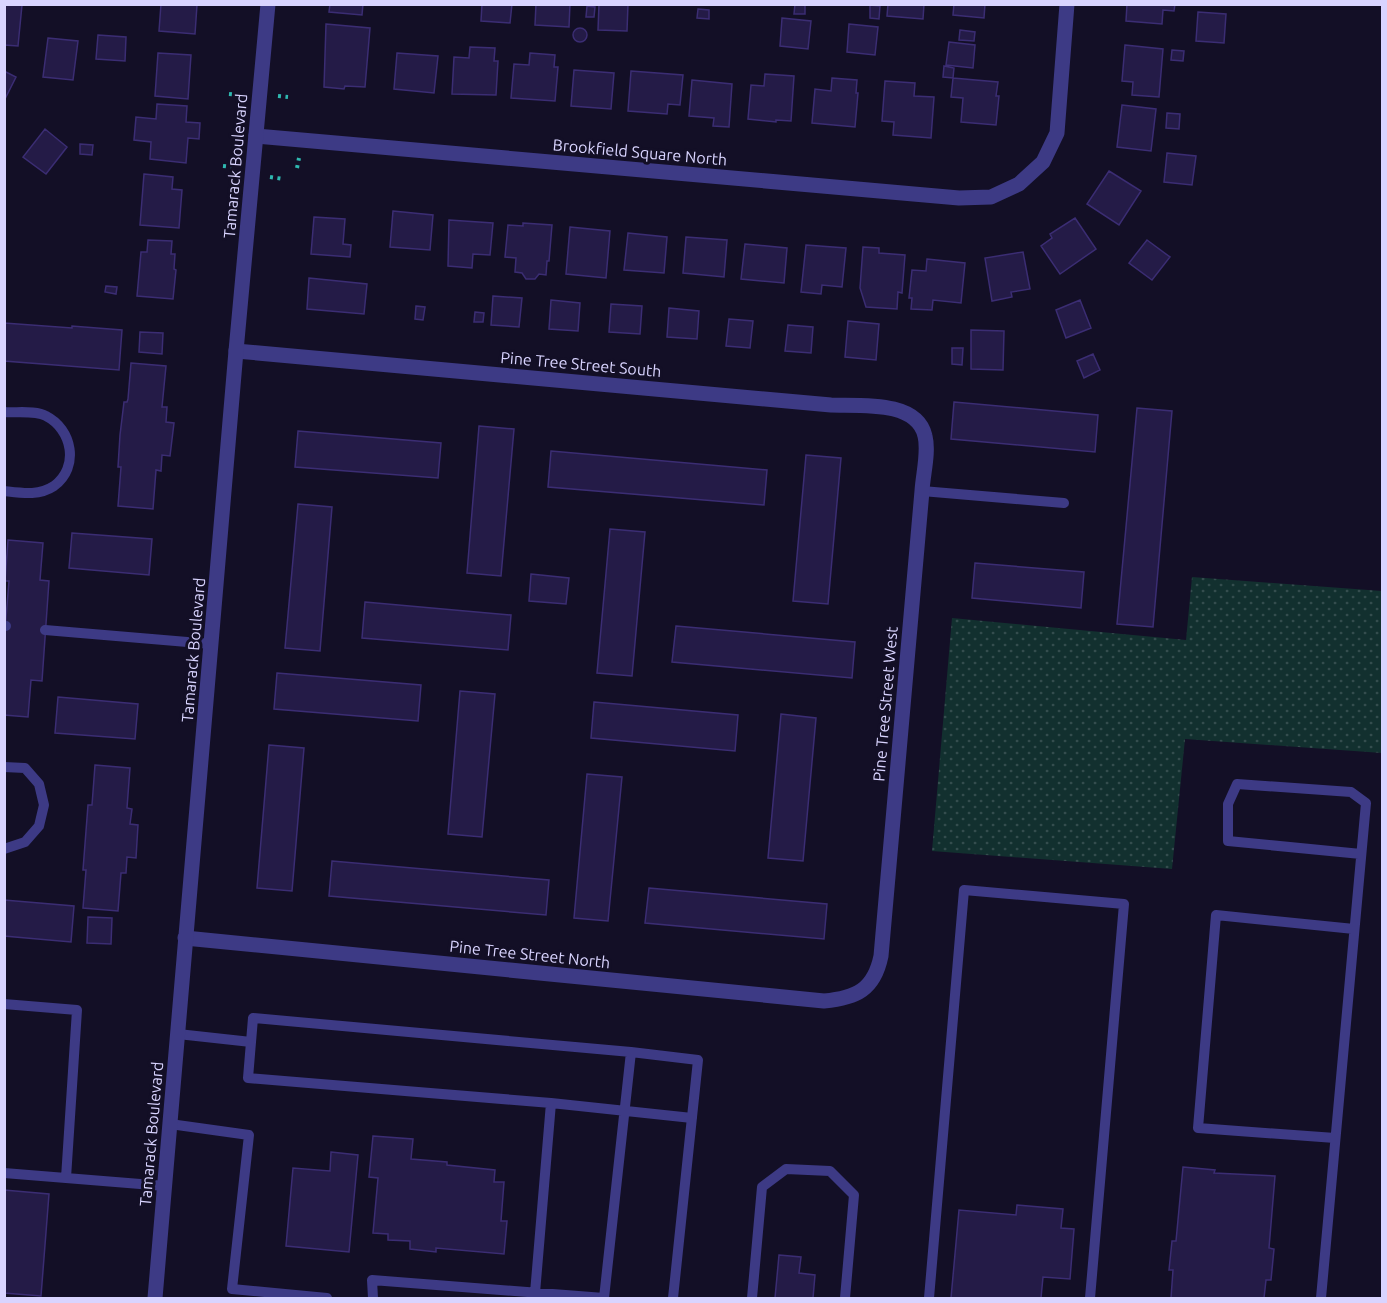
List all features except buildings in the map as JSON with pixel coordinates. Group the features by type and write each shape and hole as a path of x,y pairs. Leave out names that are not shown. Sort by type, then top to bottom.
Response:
{"street":[{"name":"Tamarack Boulevard","path":"155,1299 268,4"},
{"name":"Brookfield Square North","path":"256,136 959,198 991,196 1019,184 1043,162 1057,133 1067,4"},
{"name":"Pine Tree Street South","path":"236,351 831,405 889,408 906,411 919,423"},
{"name":"Pine Tree Street West","path":"867,986 878,973 881,956 922,491 925,436 919,423"},
{"name":"Pine Tree Street North","path":"185,938 824,1001 847,998 867,986"}],"lane":[{"path":"4,412 45,415 62,427 71,447 68,469 55,485 35,494 4,491"},
{"path":"922,491 1064,503"},
{"path":"45,630 211,644"},
{"path":"4,767 25,768 39,784 44,805 39,826 25,842 4,849"},
{"path":"1321,1299 1366,802 1351,792 1237,784 1228,804 1228,841 1361,854"},
{"path":"929,1299 964,890 1124,904 1090,1299"},
{"path":"1335,1138 1198,1128 1216,915 1354,929"},
{"path":"4,1005 77,1010 66,1178"},
{"path":"673,1299 692,1118 698,1060 253,1018 248,1078 551,1103 692,1118"},
{"path":"178,1034 251,1042"},
{"path":"373,1299 372,1280 604,1298 631,1052"},
{"path":"535,1293 551,1103"},
{"path":"170,1124 249,1135 232,1289 327,1297 327,1299"},
{"path":"752,1299 762,1187 786,1169 830,1171 854,1195 845,1299"},
{"path":"4,1173 165,1186"}],"path":[{"path":"229,94 238,95"},
{"path":"297,168 299,158"},
{"path":"223,166 232,167"},
{"path":"269,177 283,179"}],"green space":[{"path":"1192,577 1382,591 1382,753 1185,739 1172,869 932,851 952,618 1186,640"}]}
